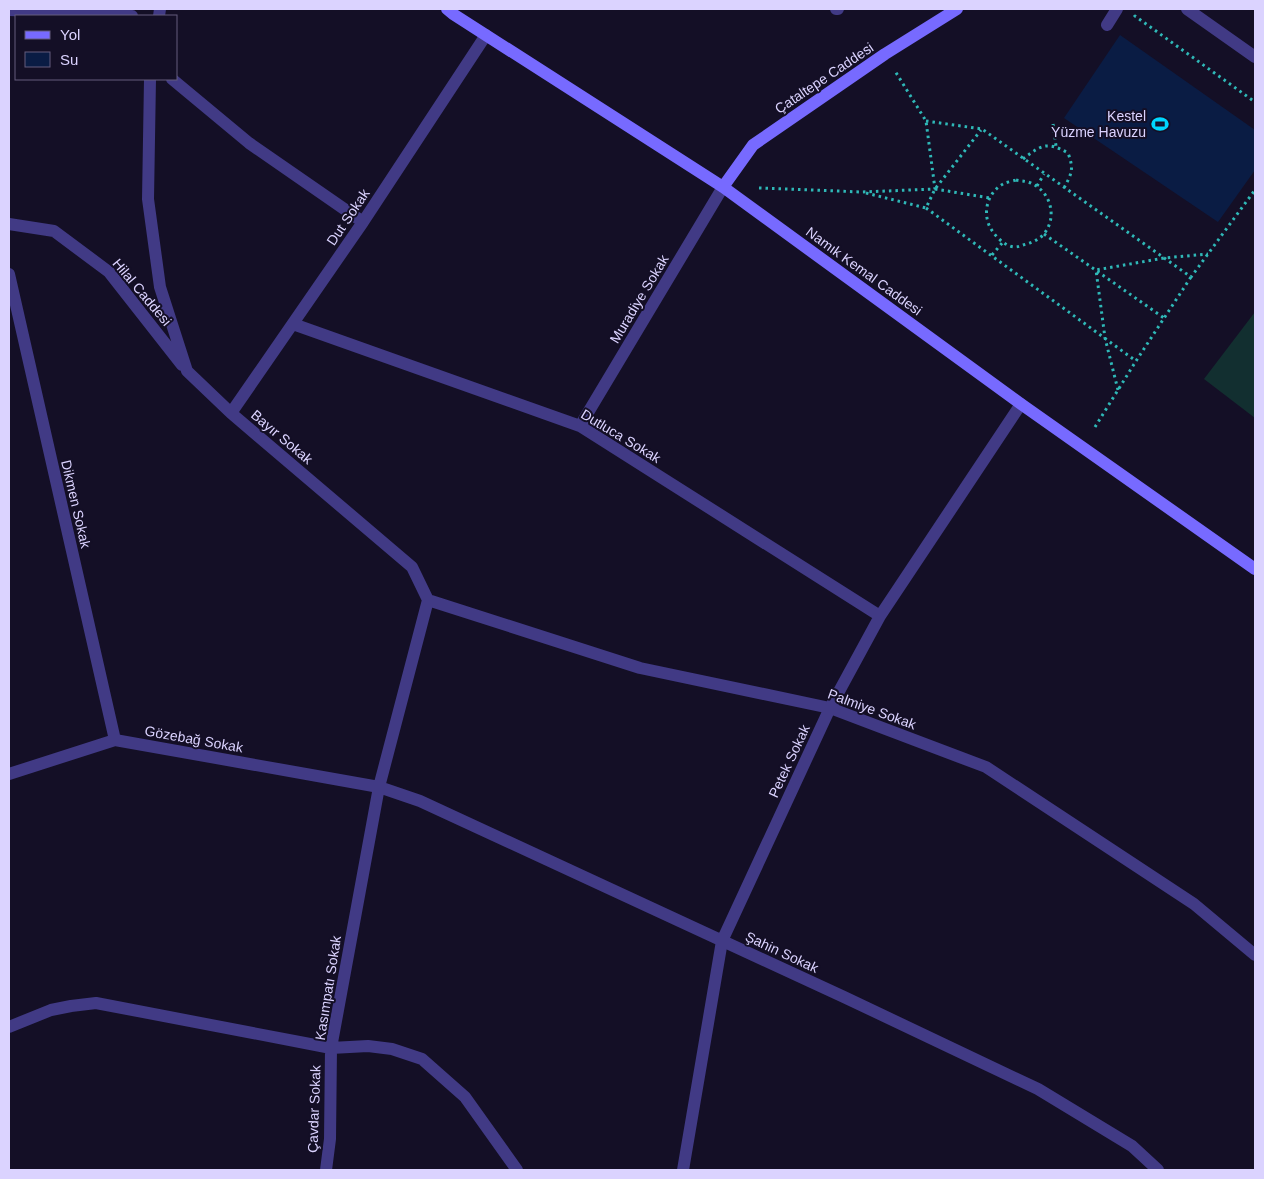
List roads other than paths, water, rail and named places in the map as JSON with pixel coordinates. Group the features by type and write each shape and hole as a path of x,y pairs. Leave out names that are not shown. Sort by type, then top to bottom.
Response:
{"main road":[{"name":"Namık Kemal Caddesi","path":"447,9 486,36 723,187 1021,404 1255,568"},
{"name":"Çataltepe Caddesi","path":"723,187 753,145 885,54 957,9"}],"street":[{"path":"1107,25 1117,9"},
{"path":"1187,9 1255,57"},
{"path":"9,10 115,15"},
{"name":"Dut Sokak","path":"231,413 363,222 486,36"},
{"name":"Bayır Sokak","path":"150,80 148,199 160,287 187,371 231,413 412,567 428,600"},
{"path":"173,80 248,143 363,222"},
{"name":"Muradiye Sokak","path":"580,426 723,187"},
{"name":"Hilal Caddesi","path":"9,224 54,231 109,272 187,371"},
{"name":"Dikmen Sokak","path":"9,274 115,740"},
{"name":"Dutluca Sokak","path":"293,324 580,426 880,616"},
{"name":"Petek Sokak","path":"683,1170 722,940 830,708 880,616 1021,404"},
{"path":"378,787 428,600"},
{"name":"Palmiye Sokak","path":"428,600 640,668 830,708 986,767 1194,904 1255,955"},
{"name":"Gözebağ Sokak","path":"9,774 115,740 378,787"},
{"name":"Şahin Sokak","path":"378,787 420,801 722,940 1038,1089 1132,1146 1158,1170"},
{"name":"Kasımpatı Sokak","path":"378,787 331,1048 368,1046 392,1049 422,1058 465,1097 517,1170"},
{"path":"9,1028 51,1010 96,1003 331,1048"},
{"name":"Çavdar Sokak","path":"326,1170 330,1139 331,1048"}],"water":[{"name":"Kestel Yüzme Havuzu","path":"1120,35 1255,130 1255,170 1218,222 1064,118"}],"place":[{"name":"Kestel Yüzme Havuzu","path":"1160,124"}]}
